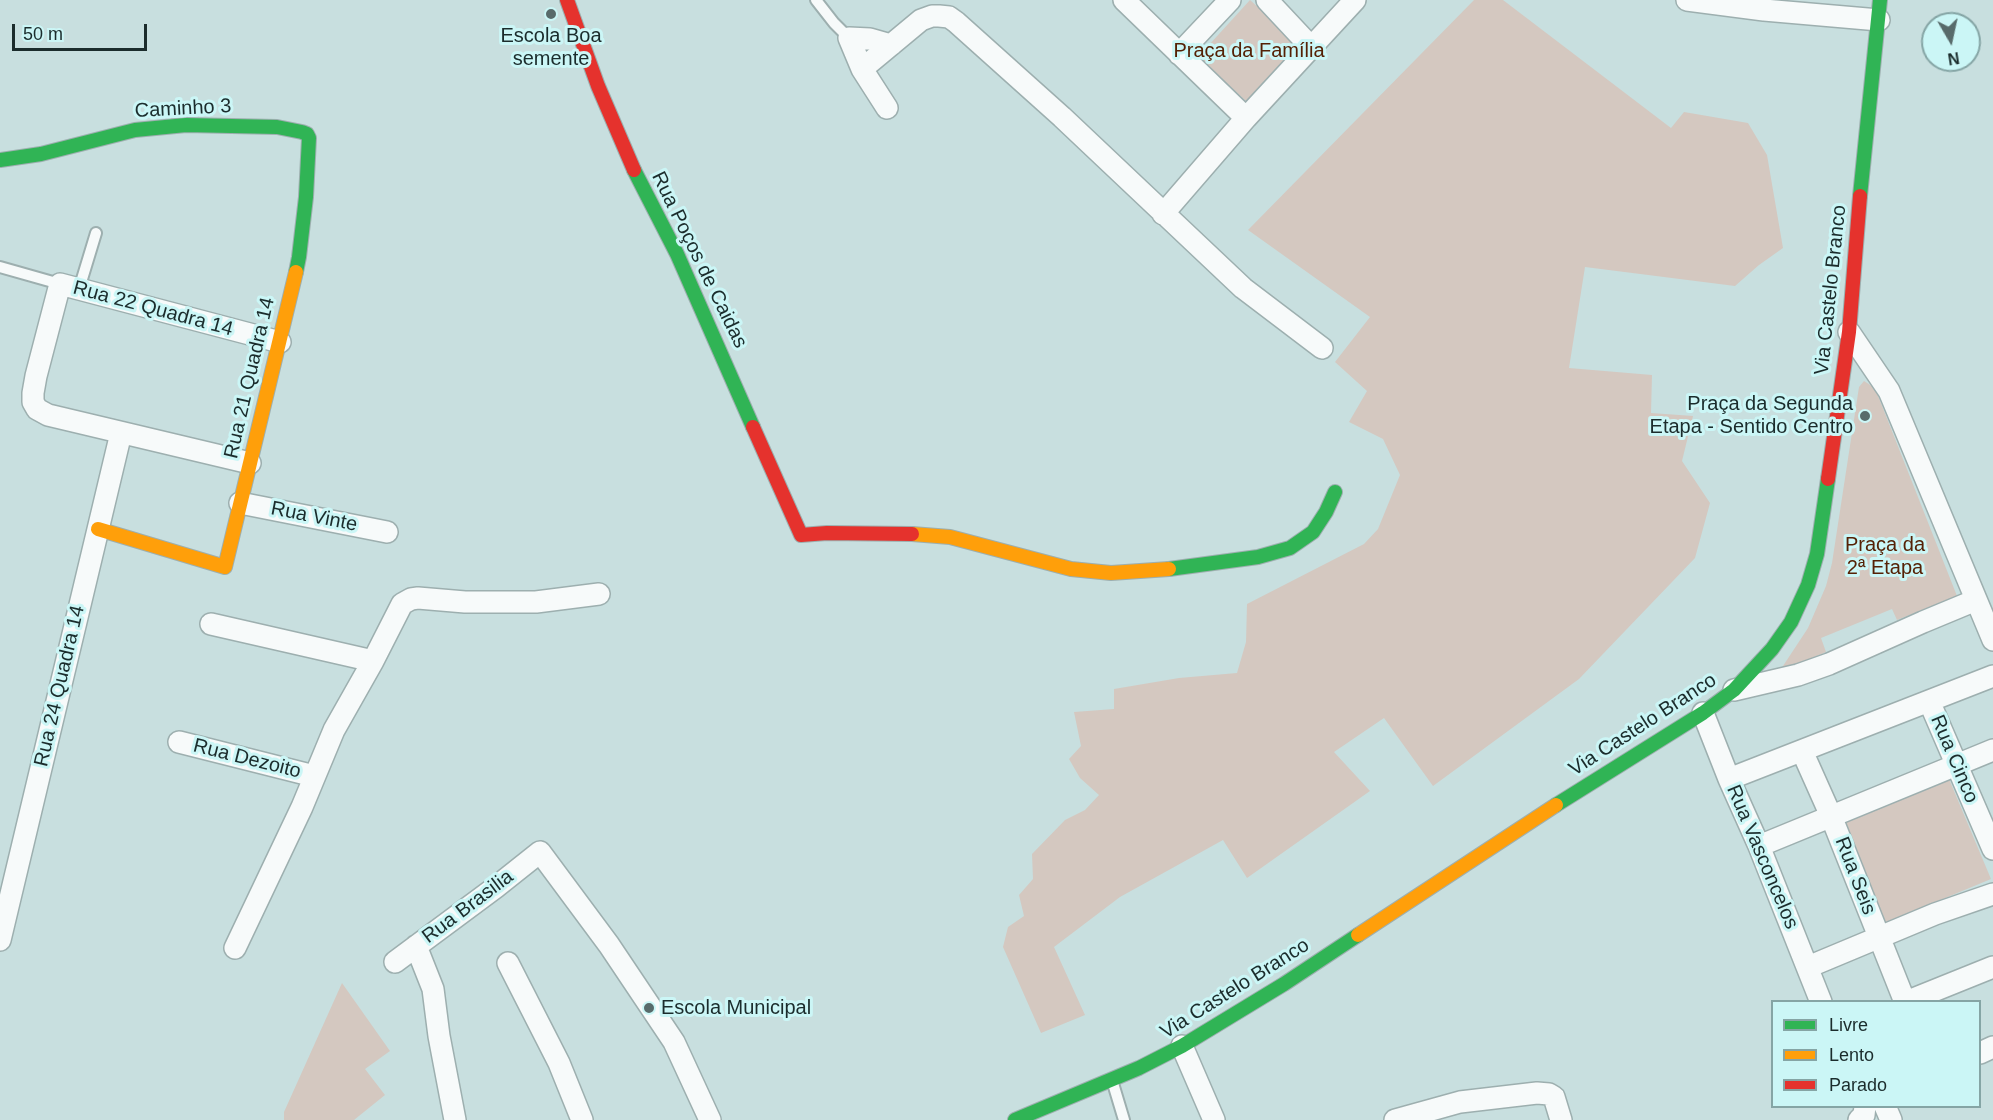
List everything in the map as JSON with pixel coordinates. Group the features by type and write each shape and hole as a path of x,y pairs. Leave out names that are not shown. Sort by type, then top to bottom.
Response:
{"street":[{"name":"Rua Poços de Caidas","path":"567,0 598,86 630,163 677,254 801,535 918,534 950,537 1071,569 1110,573 1196,566 1258,557 1290,548 1313,532 1335,492"},
{"path":"1124,0 1246,118"},
{"path":"1179,54 1230,0"},
{"path":"1267,0 1311,47"},
{"path":"1163,214 1246,118 1355,0"},
{"path":"1686,0 1764,10 1880,10"},
{"name":"Via Castelo Branco","path":"1016,1120 1112,1080 1182,1046 1284,984 1561,801 1703,713 1734,690 1757,667 1791,622 1808,585 1817,554 1849,332 1862,164 1880,10"},
{"path":"862,69 921,20 932,16 949,17 1062,117 1243,288 1322,348"},
{"path":"887,108 862,69 849,38 870,39 891,45"},
{"name":"Caminho 3","path":"0,160 41,154 135,130 208,125 277,128 307,134 309,144 306,197"},
{"name":"Rua 21 Quadra 14","path":"98,529 225,567 299,257 306,197"},
{"path":"70,287 33,393 33,402 37,409 48,415 250,463"},
{"name":"Rua 22 Quadra 14","path":"70,287 280,342"},
{"path":"1849,332 1889,391 1993,640"},
{"name":"Rua 24 Quadra 14","path":"0,940 121,433"},
{"name":"Rua Vinte","path":"240,503 387,532"},
{"path":"235,948 302,807 334,730 402,604 418,598 465,602 536,602 599,594"},
{"path":"1734,690 1779,680 1829,664 1976,600"},
{"path":"211,624 373,661"},
{"path":"1729,779 1993,676"},
{"name":"Rua Cinco","path":"1929,701 1956,764 1987,816 1993,849"},
{"name":"Rua Vasconcelos","path":"1703,713 1820,1000"},
{"name":"Rua Dezoito","path":"179,742 314,776"},
{"path":"1759,846 1993,750"},
{"name":"Rua Seis","path":"1802,751 1831,816 1904,1000"},
{"name":"Rua Brasilia","path":"395,962 540,852 609,945 674,1042 710,1120"},
{"path":"1808,967 1935,914 1993,894"},
{"path":"416,946 434,989 439,1036 455,1120"},
{"path":"508,963 559,1063 582,1120"},
{"path":"1910,1000 1993,967"},
{"path":"1182,1046 1214,1120"},
{"path":"1395,1120 1460,1102 1537,1093 1554,1097 1561,1113 1561,1120"}],"lane":[{"path":"816,0 849,38"},
{"path":"0,267 70,287 96,233"},
{"path":"1112,1080 1124,1120"}],"green space":[{"name":"Praça da Família","path":"1250,0 1300,45 1247,102 1198,57"},
{"path":"1474,0 1503,0 1671,128 1684,112 1748,123 1767,155 1783,248 1735,286 1585,267 1569,368 1652,375 1651,413 1693,416 1682,461 1710,503 1695,558 1579,679 1433,786 1384,718 1334,752 1370,791 1247,878 1223,840 1120,897 1054,947 1085,1015 1041,1033 1003,947 1008,927 1024,916 1019,895 1033,879 1032,854 1065,820 1085,810 1099,795 1080,778 1069,759 1081,746 1074,712 1114,709 1114,689 1179,678 1237,673 1246,642 1247,604 1364,544 1378,529 1400,475 1383,439 1349,422 1367,391 1335,362 1370,317 1248,230"},
{"name":"Praça da 2ª Etapa","path":"1864,381 1875,388 1957,596 1897,620 1892,609 1821,638 1826,652 1779,672 1808,628 1826,586 1832,563 1859,387"},
{"path":"1949,779 1991,879 1885,923 1843,823"},
{"path":"342,983 390,1051 365,1069 385,1095 354,1120 284,1120 284,1112"}],"traffic: fast":[{"path":"1860,196 1880,0"},
{"path":"0,160 41,154 135,130 186,125 277,127 302,132 309,138 306,197 296,272"},
{"path":"634,170 677,254 753,427"},
{"path":"1556,805 1703,713 1734,690 1772,649 1791,622 1808,585 1817,554 1828,479"},
{"path":"1169,569 1258,557 1290,548 1313,532 1335,492"},
{"path":"1015,1120 1139,1068 1182,1046 1284,984 1358,935"}],"traffic: slow":[{"path":"98,529 225,567 296,272"},
{"path":"912,534 950,537 1071,569 1111,573 1169,569"},
{"path":"1358,935 1556,805"}],"traffic: jam":[{"path":"567,0 598,86 634,170"},
{"path":"1828,479 1849,332 1860,196"},
{"path":"753,427 801,535 912,534"}],"place":[{"name":"Escola Boa semente","path":"551,14"},
{"name":"Praça da Segunda Etapa - Sentido Centro","path":"1865,416"},
{"name":"Escola Municipal","path":"649,1008"}]}
